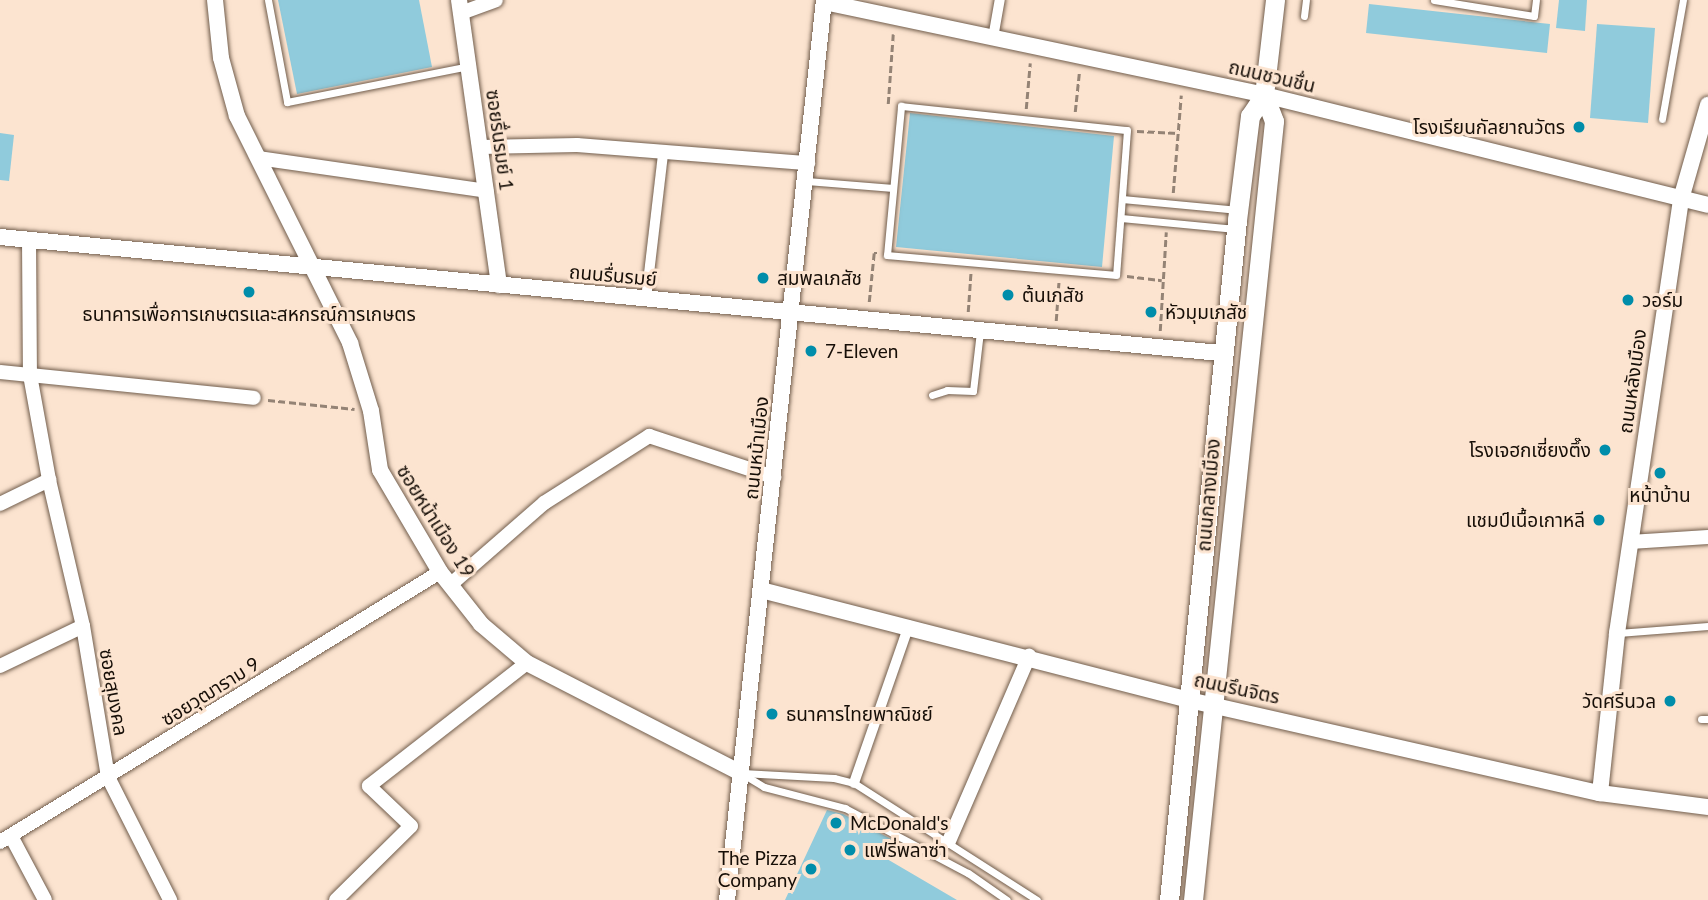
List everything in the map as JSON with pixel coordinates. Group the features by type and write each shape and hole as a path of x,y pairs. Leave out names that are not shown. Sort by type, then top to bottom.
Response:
{"main road":[{"name":"ถนนกลางเมือง","path":"1169,900 1221,353 1250,116 1264,94 1275,0"},
{"name":"ถนนกลางเมือง","path":"1193,900 1274,121 1264,94"},
{"path":"1221,353 1249,357"}],"street":[{"name":"ซอยหน้าเมือง 19","path":"215,0 221,58 237,116 350,343 371,411 380,470 445,579 481,624 527,663 741,773"},
{"path":"460,7 496,0"},
{"path":"993,38 1000,0"},
{"name":"ถนนชวนชื่น","path":"824,1 1264,94 1708,205"},
{"name":"ถนนหน้าเมือง","path":"727,900 807,181 824,1"},
{"name":"ซอยรื่นรมย์ 1","path":"460,7 499,285"},
{"name":"ถนนหลังเมือง","path":"1600,793 1617,633 1681,199 1708,105"},
{"path":"481,147 577,145 663,154 808,163"},
{"path":"646,299 663,154"},
{"path":"258,158 487,191"},
{"name":"ถนนรื่นรมย์","path":"0,237 314,269 1221,353"},
{"name":"ซอยสุมงคล","path":"29,239 30,374 49,480 83,626 108,777 170,900"},
{"path":"0,372 254,398"},
{"name":"ซอยวุฒาราม 9","path":"5,839 445,579 544,503 649,436 774,477"},
{"path":"0,504 49,480"},
{"path":"1630,542 1708,537"},
{"name":"ถนนรึนจิตร","path":"761,590 909,625 1189,700 1600,793 1708,807"},
{"path":"854,783 909,625"},
{"path":"0,666 83,626"},
{"path":"949,841 1028,656"},
{"path":"336,900 411,826 369,786 527,663"},
{"path":"5,839 45,900"}],"lane":[{"path":"268,0 287,102 469,65"},
{"path":"1304,16 1306,0"},
{"path":"1434,0 1534,16 1536,0"},
{"path":"1662,119 1683,0"},
{"path":"901,106 1127,130 1116,275 887,255 901,106"},
{"path":"807,181 893,188"},
{"path":"1122,199 1172,204 1237,220"},
{"path":"1121,218 1167,223 1237,220"},
{"path":"932,395 947,390 973,391 973,330"},
{"path":"1617,633 1708,626"},
{"path":"741,773 835,778 854,783 949,841 1037,900"},
{"path":"741,773 764,787 845,808 968,873 1007,900"}],"path":[{"path":"894,17 888,104 901,106"},
{"path":"1024,120 1032,46"},
{"path":"1074,125 1081,56"},
{"path":"1172,204 1182,77"},
{"path":"1127,130 1178,133"},
{"path":"1159,348 1167,223"},
{"path":"867,320 874,253 887,255"},
{"path":"971,262 973,330"},
{"path":"1055,338 1060,271"},
{"path":"1116,275 1162,280"},
{"path":"254,398 371,411"}],"building":[{"path":"278,0 419,0 432,67 297,94"},
{"path":"1559,0 1587,0 1585,31 1556,28"},
{"path":"1369,4 1550,24 1547,53 1366,33"},
{"path":"1597,24 1655,28 1648,123 1590,118"},
{"path":"910,113 1114,136 1102,267 896,247"},
{"path":"0,133 14,135 9,181 0,180"},
{"name":"แฟรี่พลาซ่า","path":"827,810 843,814 895,841 887,859 957,900 785,900"}],"place":[{"name":"โรงเรียนกัลยาณวัตร","path":"1579,127"},
{"name":"สมพลเภสัช","path":"763,278"},
{"name":"ธนาคารเพื่อการเกษตรและสหกรณ์การเกษตร","path":"249,292"},
{"name":"ต้นเภสัช","path":"1008,295"},
{"name":"วอร์ม","path":"1628,300"},
{"name":"หัวมุมเภสัช","path":"1151,312"},
{"name":"7-Eleven","path":"811,351"},
{"name":"โรงเจฮกเซี่ยงตึ๊ง","path":"1605,450"},
{"name":"หน้าบ้าน","path":"1660,473"},
{"name":"แชมป์เนื้อเกาหลี","path":"1599,520"},
{"name":"วัดศรีนวล","path":"1670,701"},
{"name":"ธนาคารไทยพาณิชย์","path":"772,714"},
{"name":"McDonald's","path":"836,823"},
{"name":"แฟรี่พลาซ่า","path":"850,850"},
{"name":"The Pizza Company","path":"811,869"}]}
